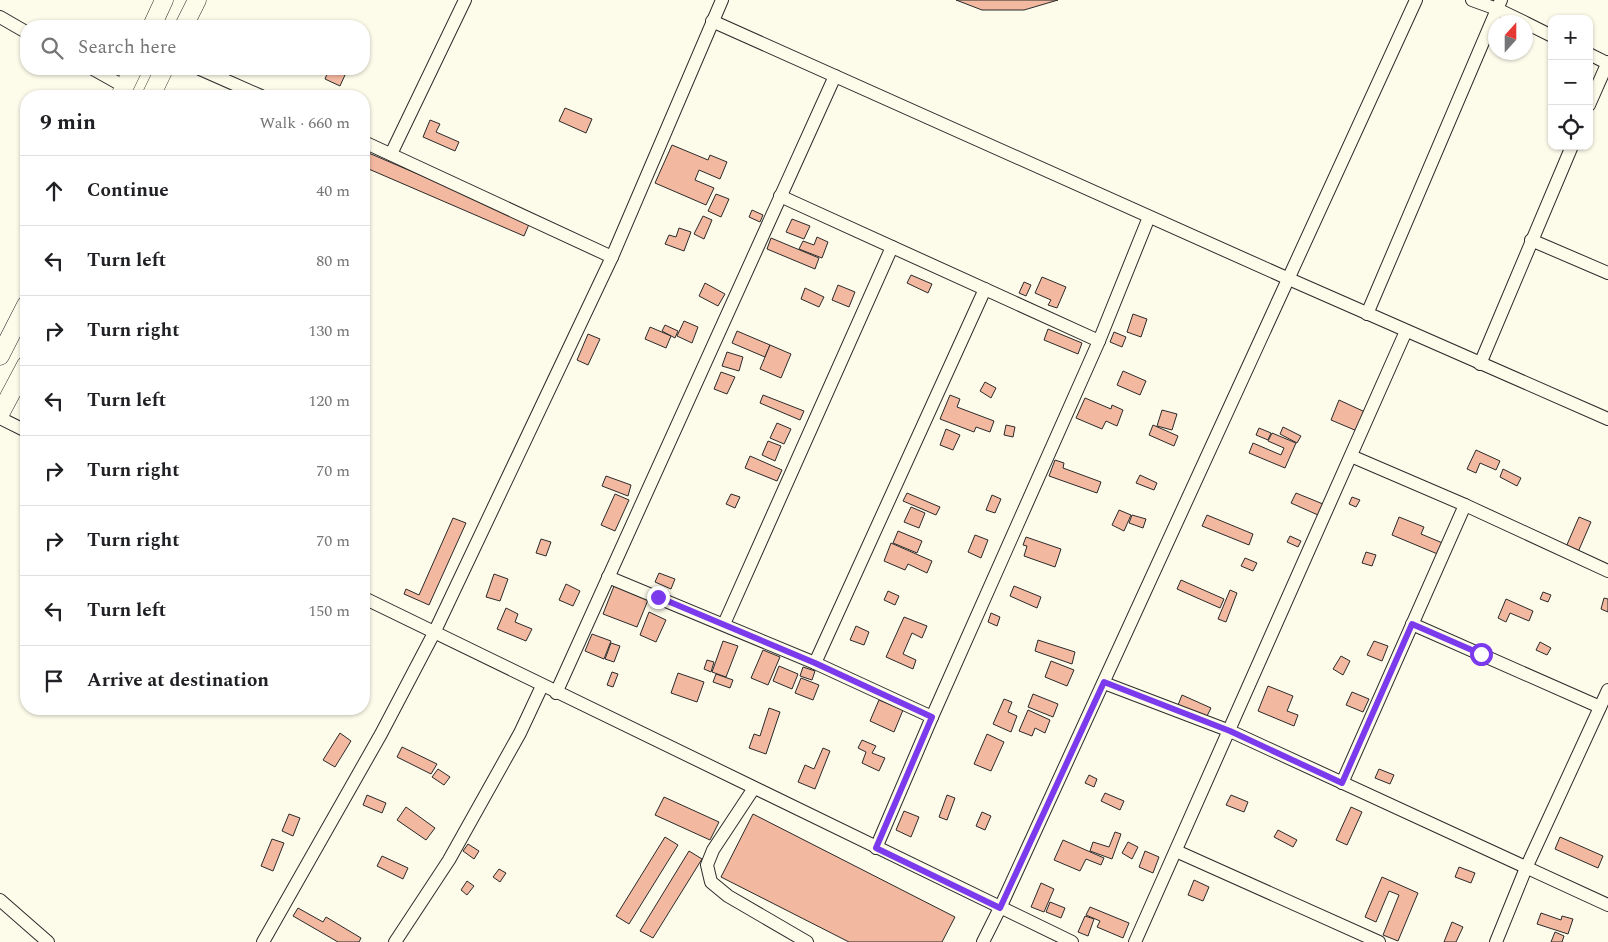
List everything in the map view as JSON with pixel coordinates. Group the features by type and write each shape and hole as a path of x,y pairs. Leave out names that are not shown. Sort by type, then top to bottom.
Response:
{"main road":[{"path":"155,20 164,0"},
{"path":"187,20 198,0"},
{"path":"123,90 130,75"},
{"path":"154,90 161,75"},
{"path":"0,356 20,317"},
{"path":"0,416 20,377"}],"street":[{"path":"391,154 464,0"},
{"path":"263,942 376,742 434,633 612,257 722,0"},
{"path":"983,942 1416,0"},
{"path":"1472,0 1499,5 1513,15"},
{"path":"1367,314 1499,5"},
{"path":"0,17 20,29"},
{"path":"712,21 1608,420"},
{"path":"1533,27 1548,34"},
{"path":"1593,56 1608,62 1593,96"},
{"path":"101,75 122,90"},
{"path":"214,75 247,90"},
{"path":"556,693 835,76"},
{"path":"370,145 612,257"},
{"path":"1480,364 1570,150"},
{"path":"780,196 1099,341"},
{"path":"876,848 1099,341 1149,217"},
{"path":"1531,240 1608,273"},
{"path":"724,624 892,247"},
{"path":"815,663 985,289"},
{"path":"1135,942 1406,330"},
{"path":"0,416 20,428"},
{"path":"1351,456 1608,571"},
{"path":"1342,783 1465,506"},
{"path":"608,577 815,663 932,717"},
{"path":"370,601 1072,942"},
{"path":"1412,624 1600,707"},
{"path":"1104,682 1230,731 1608,905"},
{"path":"395,942 450,860 520,733 542,686"},
{"path":"1496,942 1526,868 1608,690"},
{"path":"754,788 713,850 707,865 711,882 728,896 807,942"},
{"path":"1176,851 1379,942"},
{"path":"0,900 48,942"}],"building":[{"path":"956,0 1058,0 1024,10 982,10"},
{"path":"327,75 345,75 340,86 325,79"},
{"path":"565,108 592,119 586,133 559,121"},
{"path":"430,120 440,124 436,132 459,142 455,151 423,137"},
{"path":"672,145 708,160 710,155 727,162 720,179 699,170 695,180 714,188 706,205 655,183"},
{"path":"370,154 530,222 524,236 370,170"},
{"path":"716,194 729,199 721,217 708,211"},
{"path":"752,210 763,215 760,222 749,217"},
{"path":"703,216 712,220 704,239 694,234"},
{"path":"792,219 810,226 804,239 786,232"},
{"path":"679,228 691,232 684,251 665,244 669,235 676,237"},
{"path":"817,237 828,242 822,258 799,249 803,241 814,245"},
{"path":"771,238 819,258 815,269 767,249"},
{"path":"911,275 932,284 928,293 907,283"},
{"path":"1042,277 1066,287 1057,308 1048,305 1051,300 1035,293"},
{"path":"1024,282 1031,285 1026,296 1019,293"},
{"path":"705,283 725,294 718,306 699,296"},
{"path":"838,285 855,292 849,307 832,300"},
{"path":"805,288 824,297 819,307 801,299"},
{"path":"1133,314 1147,319 1141,337 1127,332"},
{"path":"684,321 698,327 692,343 677,336"},
{"path":"665,325 678,331 675,338 662,331"},
{"path":"650,327 671,336 666,348 645,339"},
{"path":"1048,329 1082,343 1078,354 1044,340"},
{"path":"737,331 770,345 765,357 732,343"},
{"path":"1114,332 1126,337 1122,347 1110,342"},
{"path":"588,334 600,339 588,365 577,360"},
{"path":"770,345 791,354 781,378 760,369"},
{"path":"727,352 743,357 739,371 722,366"},
{"path":"1123,371 1146,381 1140,395 1117,385"},
{"path":"721,372 735,377 727,394 714,389"},
{"path":"985,382 996,388 991,398 980,391"},
{"path":"763,395 804,411 800,420 760,403"},
{"path":"950,395 960,399 957,407 994,421 990,432 976,427 974,432 940,419"},
{"path":"1085,398 1111,409 1112,405 1123,410 1117,426 1106,421 1102,429 1076,418"},
{"path":"1339,400 1365,412 1357,431 1331,420"},
{"path":"1162,410 1177,414 1172,430 1157,426"},
{"path":"777,423 791,429 784,444 770,438"},
{"path":"1006,425 1015,427 1013,437 1004,435"},
{"path":"1153,425 1178,436 1174,446 1149,435"},
{"path":"1283,427 1301,436 1297,443 1280,434"},
{"path":"1259,428 1271,433 1268,440 1256,435"},
{"path":"946,429 960,435 953,450 940,445"},
{"path":"1272,433 1296,443 1285,468 1249,453 1253,443 1281,455 1284,448 1268,441"},
{"path":"768,441 781,446 775,461 762,455"},
{"path":"1476,450 1500,461 1496,470 1480,463 1476,473 1467,469"},
{"path":"750,456 782,470 777,481 745,468"},
{"path":"1055,460 1064,463 1063,468 1101,482 1097,493 1049,476"},
{"path":"1503,469 1521,478 1517,486 1500,477"},
{"path":"1140,475 1157,483 1154,490 1136,483"},
{"path":"606,476 631,485 628,496 602,486"},
{"path":"907,493 940,507 936,515 903,501"},
{"path":"1296,493 1323,504 1318,515 1291,503"},
{"path":"615,494 629,500 615,531 601,525"},
{"path":"731,494 740,497 735,508 726,504"},
{"path":"992,495 1001,499 995,513 986,510"},
{"path":"1352,497 1360,500 1356,507 1349,504"},
{"path":"911,507 925,513 919,528 904,522"},
{"path":"1119,510 1131,515 1124,531 1112,525"},
{"path":"1132,515 1146,519 1143,528 1129,523"},
{"path":"1207,515 1253,534 1249,545 1202,526"},
{"path":"1399,517 1424,527 1421,534 1445,544 1440,555 1392,535"},
{"path":"1579,517 1591,522 1578,552 1566,547"},
{"path":"453,518 466,523 429,605 404,594 406,589 419,595"},
{"path":"898,531 922,541 917,553 893,543"},
{"path":"975,535 988,540 981,558 968,552"},
{"path":"1290,536 1301,541 1298,547 1287,542"},
{"path":"1026,537 1061,549 1055,567 1024,556 1027,546 1023,545"},
{"path":"541,539 551,542 546,556 536,553"},
{"path":"891,543 932,561 927,573 908,564 905,570 884,561"},
{"path":"1366,552 1376,555 1372,566 1362,563"},
{"path":"1245,558 1257,563 1253,571 1241,566"},
{"path":"659,573 675,579 671,589 655,582"},
{"path":"494,574 508,579 500,601 486,597"},
{"path":"1181,580 1224,599 1220,608 1177,589"},
{"path":"566,584 580,591 573,606 559,600"},
{"path":"614,586 648,600 637,627 603,614"},
{"path":"1014,586 1041,597 1037,608 1010,596"},
{"path":"1230,590 1237,593 1226,622 1218,619"},
{"path":"888,591 899,596 895,605 884,600"},
{"path":"1543,592 1551,595 1548,602 1540,599"},
{"path":"1604,598 1608,599 1608,612 1601,609"},
{"path":"1506,599 1533,611 1529,621 1510,613 1506,622 1498,618"},
{"path":"506,608 518,614 515,622 532,629 526,641 497,629"},
{"path":"649,612 666,620 656,642 640,635"},
{"path":"991,613 1000,617 997,626 988,622"},
{"path":"904,617 927,626 922,638 912,633 903,654 916,660 913,669 886,657"},
{"path":"856,626 869,632 864,645 850,640"},
{"path":"592,634 611,641 604,659 585,651"},
{"path":"1038,640 1075,652 1072,664 1035,651"},
{"path":"723,641 738,646 726,677 712,672"},
{"path":"1374,641 1388,646 1382,661 1367,655"},
{"path":"1540,642 1551,648 1547,655 1536,650"},
{"path":"611,643 620,646 614,662 605,659"},
{"path":"763,650 780,657 768,685 751,678"},
{"path":"1341,656 1350,661 1343,675 1333,669"},
{"path":"707,660 714,662 711,672 704,669"},
{"path":"1051,661 1074,670 1067,686 1045,677"},
{"path":"779,666 798,674 792,689 773,681"},
{"path":"803,667 815,671 812,680 800,676"},
{"path":"612,672 618,674 613,687 607,685"},
{"path":"678,673 704,682 697,702 671,693"},
{"path":"716,674 733,680 730,688 713,682"},
{"path":"801,678 819,685 813,700 795,693"},
{"path":"1268,686 1293,696 1287,711 1298,715 1294,726 1258,711"},
{"path":"1352,692 1369,699 1363,712 1346,705"},
{"path":"1033,694 1058,704 1053,717 1028,707"},
{"path":"1182,695 1211,708 1206,718 1178,705"},
{"path":"1004,699 1012,702 1008,712 1017,716 1011,732 993,724"},
{"path":"879,700 903,710 894,732 870,721"},
{"path":"769,708 780,712 766,754 749,748 754,734 760,736"},
{"path":"1028,710 1050,720 1045,733 1035,728 1032,736 1019,731"},
{"path":"340,733 351,741 335,767 323,760"},
{"path":"987,734 1004,742 991,771 974,764"},
{"path":"862,740 876,746 872,753 885,758 879,771 862,763 866,752 858,748"},
{"path":"402,747 437,764 431,774 397,757"},
{"path":"823,748 830,751 815,789 798,782 805,765 814,769"},
{"path":"438,769 450,777 444,785 432,777"},
{"path":"1379,769 1394,775 1390,784 1375,778"},
{"path":"1089,775 1097,779 1094,787 1085,783"},
{"path":"1105,793 1124,801 1120,810 1101,801"},
{"path":"367,795 386,803 382,813 363,805"},
{"path":"947,795 955,798 947,820 939,817"},
{"path":"1231,795 1248,802 1244,812 1226,805"},
{"path":"664,797 719,822 710,840 655,815"},
{"path":"406,807 435,828 426,840 397,820"},
{"path":"1351,807 1362,812 1347,845 1336,840"},
{"path":"904,811 919,817 911,837 896,830"},
{"path":"982,812 991,816 985,830 976,826"},
{"path":"289,814 300,818 293,836 282,831"},
{"path":"753,814 955,917 942,942 849,942 721,877"},
{"path":"1278,830 1297,840 1293,847 1274,837"},
{"path":"1115,832 1121,834 1112,859 1090,851 1093,842 1109,847"},
{"path":"665,837 678,845 629,924 616,916"},
{"path":"1560,837 1603,856 1598,868 1555,849"},
{"path":"272,839 284,843 273,871 261,866"},
{"path":"1063,840 1104,858 1101,865 1086,859 1080,871 1054,860"},
{"path":"1128,842 1138,847 1132,859 1122,853"},
{"path":"468,844 479,851 474,859 463,851"},
{"path":"689,851 702,859 653,938 640,931"},
{"path":"1145,851 1159,857 1153,873 1139,867"},
{"path":"382,856 408,868 403,879 377,866"},
{"path":"1459,867 1475,873 1471,883 1455,877"},
{"path":"499,869 506,873 500,882 493,877"},
{"path":"1382,877 1418,893 1398,941 1383,935 1399,895 1389,891 1376,922 1365,917"},
{"path":"1194,880 1209,887 1203,901 1188,895"},
{"path":"467,881 474,886 467,895 461,890"},
{"path":"1041,883 1054,889 1044,912 1031,907"},
{"path":"1050,902 1065,908 1061,918 1046,912"},
{"path":"1090,907 1129,923 1123,938 1097,927 1100,921 1086,915"},
{"path":"298,908 323,922 326,917 361,938 359,942 338,942 293,916"},
{"path":"1541,913 1561,920 1562,916 1573,919 1568,934 1537,924"},
{"path":"1085,916 1094,919 1088,936 1078,932"},
{"path":"1452,922 1463,927 1456,942 1444,942"},
{"path":"1555,932 1564,936 1562,942 1551,942"}],"route":[{"path":"658,597 815,663 932,717 876,848 1000,908 1104,682 1230,731 1342,783 1412,624 1481,654"}]}
